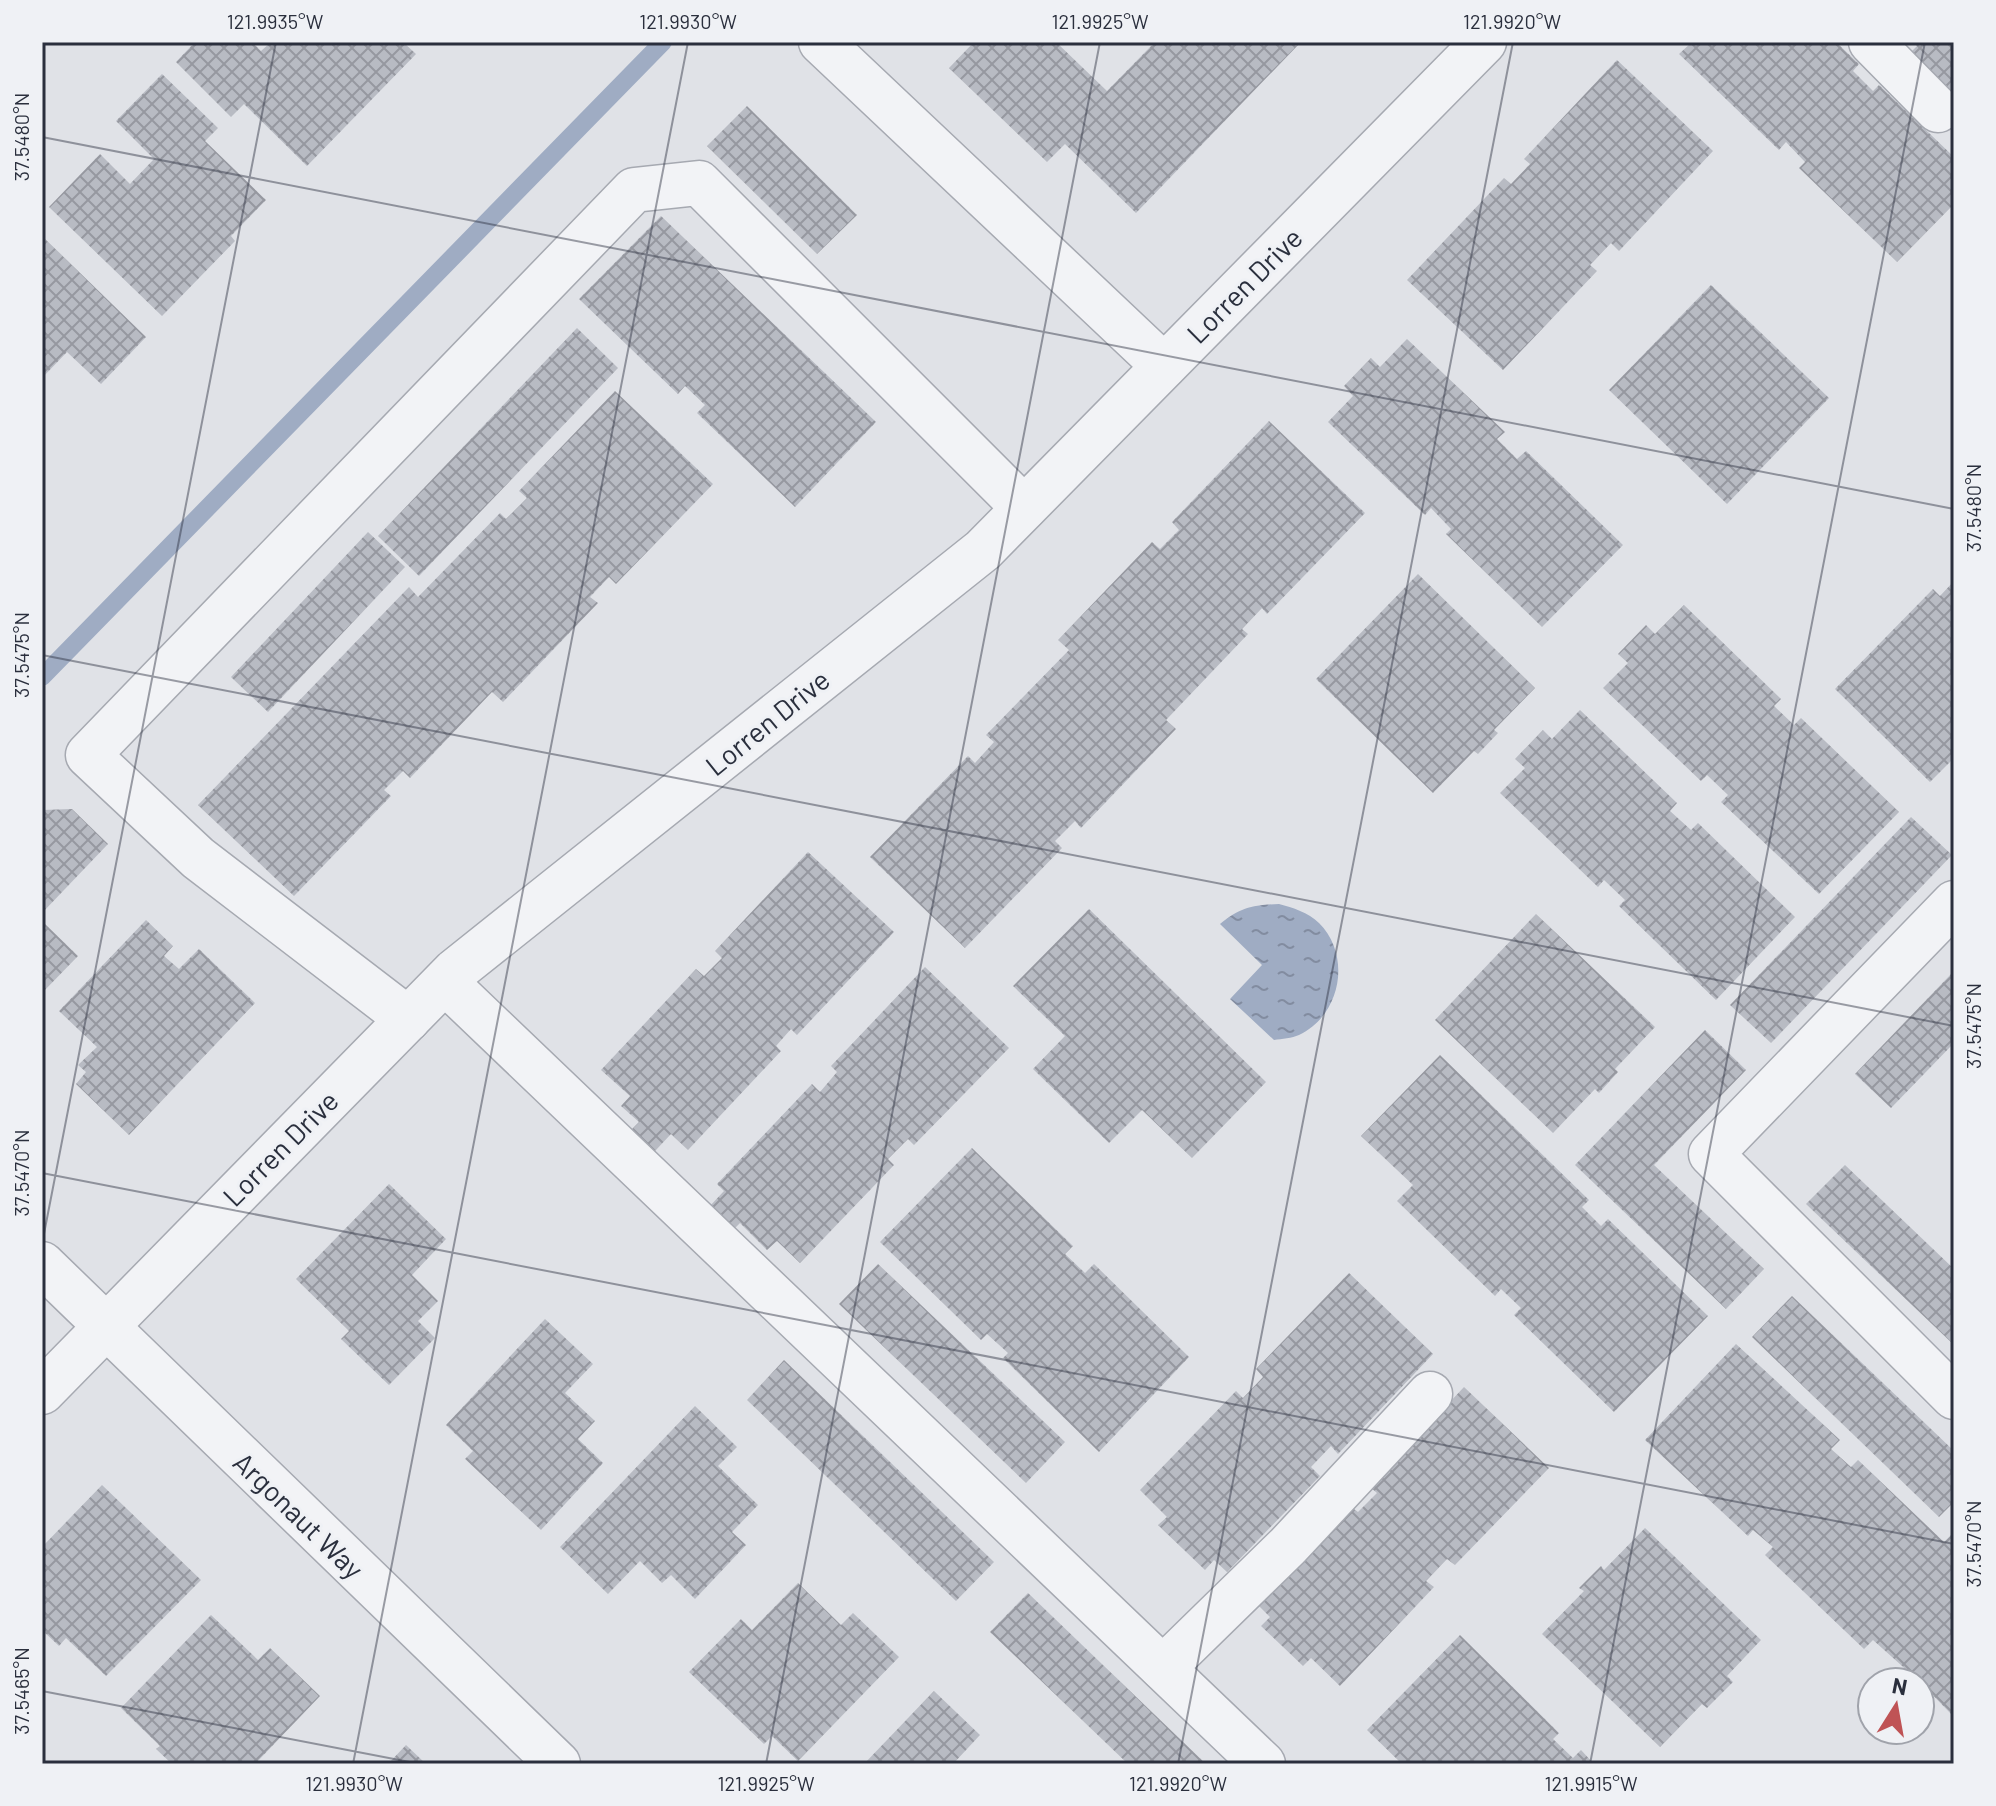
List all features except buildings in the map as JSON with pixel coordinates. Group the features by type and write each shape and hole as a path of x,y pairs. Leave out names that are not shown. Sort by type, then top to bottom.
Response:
{"street":[{"path":"821,42 1164,366"},
{"name":"Lorren Drive","path":"42,1392 445,982 983,550 1484,42"},
{"path":"1871,42 1938,110"},
{"path":"408,1019 198,858 88,755 634,190 699,183 1024,508"},
{"path":"1954,903 1711,1154 1954,1397"},
{"path":"445,982 1263,1764"},
{"name":"Argonaut Way","path":"42,1264 103,1327 558,1764"},
{"path":"1163,1668 1288,1546 1430,1394"}],"water":[{"path":"1279,904 1305,913 1319,923 1336,952 1338,968 1337,984 1324,1014 1299,1035 1274,1040 1230,999 1262,965 1220,924 1248,908"}],"waterway":[{"path":"42,677 663,42"}]}
